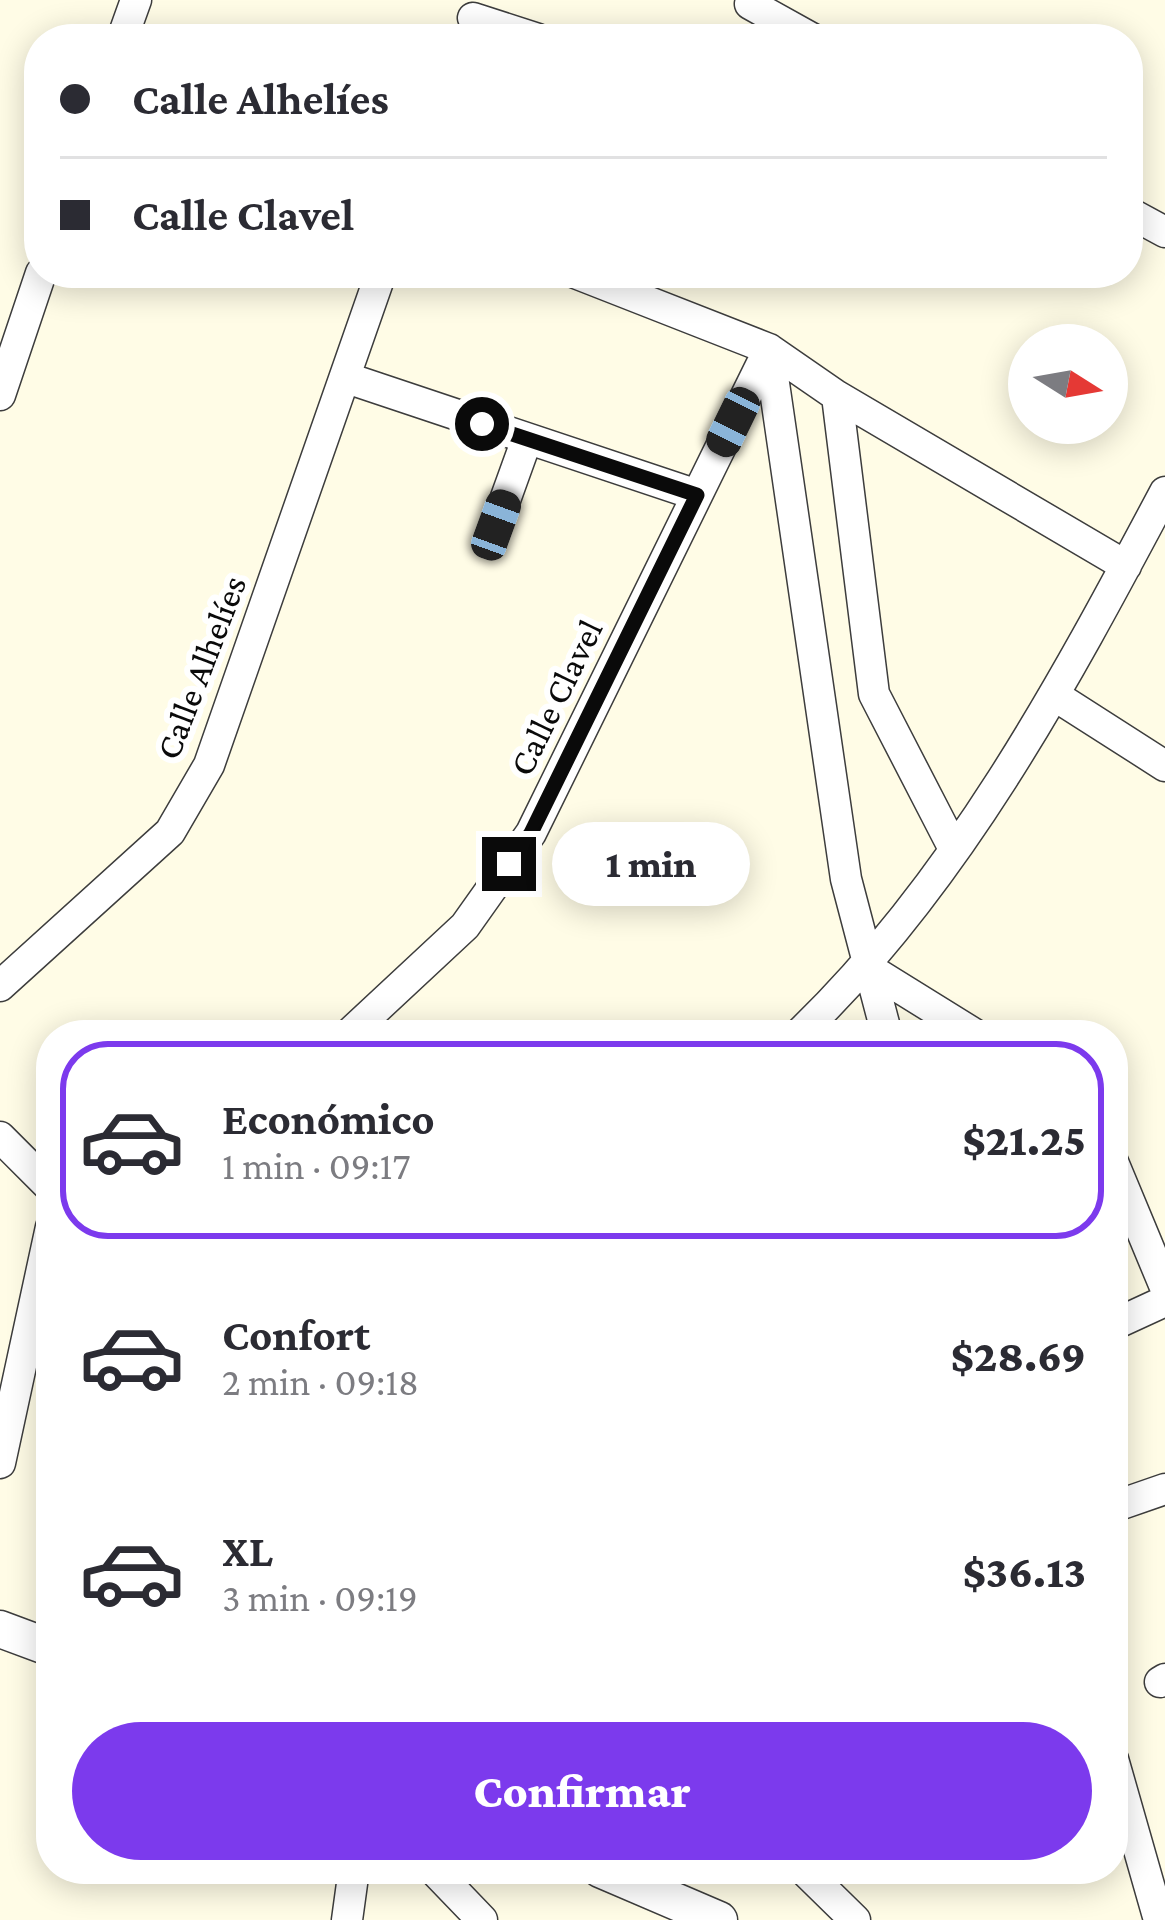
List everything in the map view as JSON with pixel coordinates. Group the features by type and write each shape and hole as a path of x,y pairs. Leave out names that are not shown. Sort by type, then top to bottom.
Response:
{"street":[{"path":"750,4 786,24"},
{"path":"0,395 36,288"},
{"name":"Calle Alhelíes","path":"0,986 170,832 209,766 376,288"},
{"path":"612,288 769,350 837,396 1126,566"},
{"path":"769,350 846,879 883,1020"},
{"name":"Calle Clavel","path":"364,1020 465,926 531,833 769,350"},
{"path":"346,378 697,495"},
{"path":"837,396 874,694 953,847"},
{"path":"496,525 527,439"},
{"path":"814,1020 868,968 1057,697 1165,492"},
{"path":"1057,697 1165,766"},
{"path":"868,968 952,1020"},
{"path":"0,1137 36,1173"},
{"path":"1128,1198 1165,1287"},
{"path":"0,1462 3,1419 36,1287"},
{"path":"1128,1318 1165,1301"},
{"path":"1128,1502 1165,1489"},
{"path":"1128,1811 1160,1920"},
{"path":"347,1920 352,1884"},
{"path":"447,1884 482,1920"},
{"path":"635,1884 719,1920"},
{"path":"818,1884 855,1920"}],"route":[{"path":"482,424 697,495 531,833 509,864"}]}
